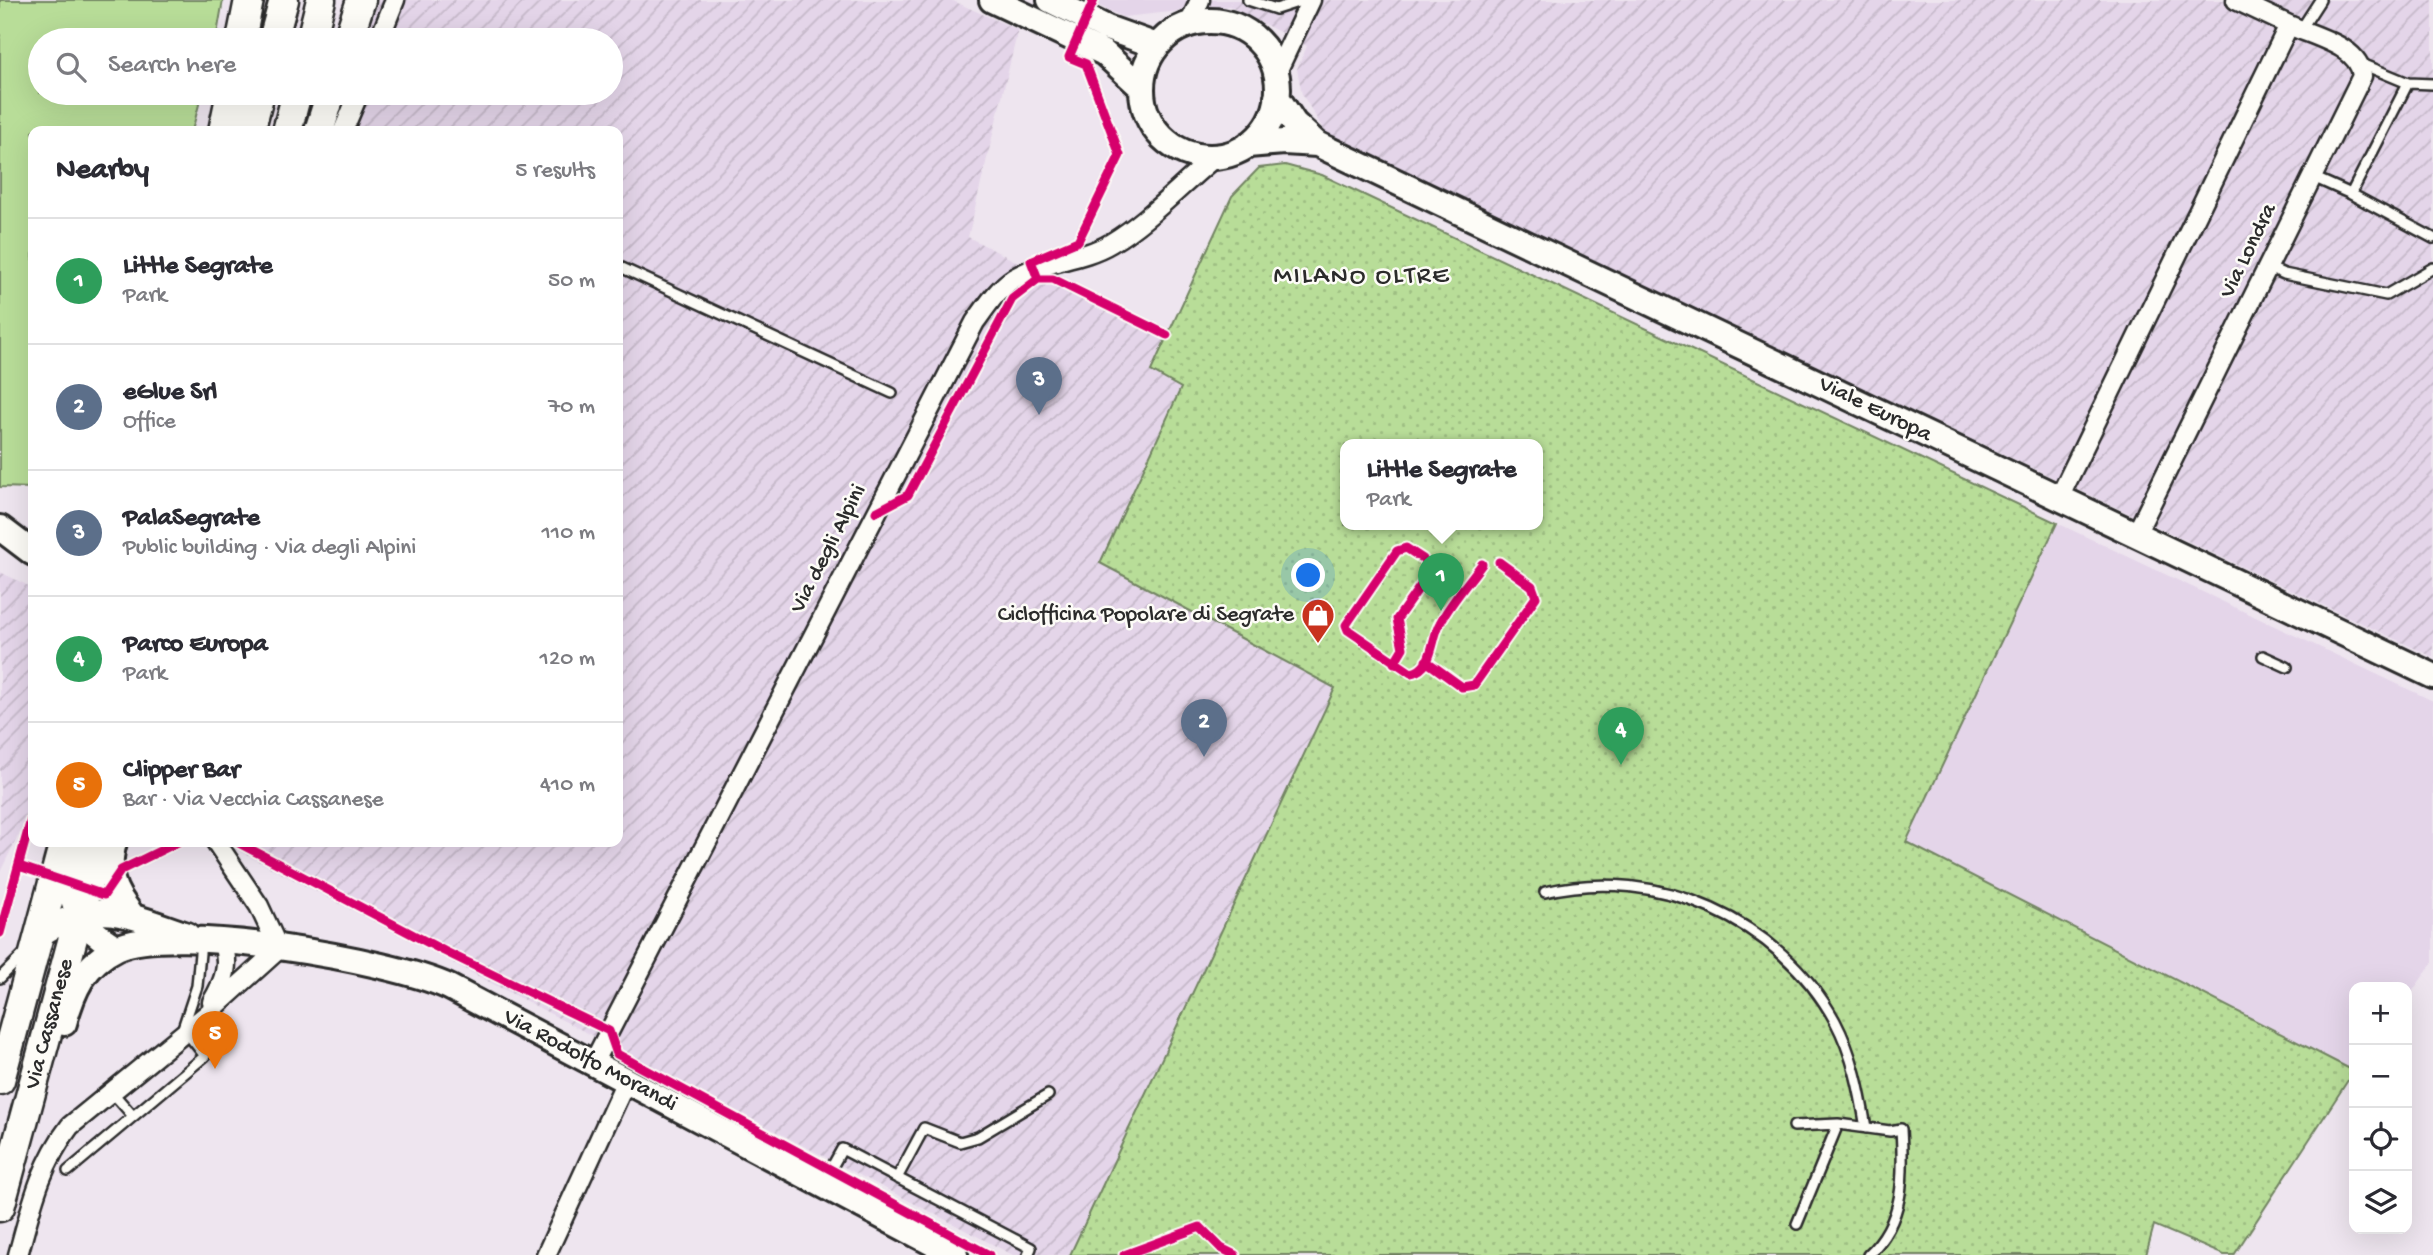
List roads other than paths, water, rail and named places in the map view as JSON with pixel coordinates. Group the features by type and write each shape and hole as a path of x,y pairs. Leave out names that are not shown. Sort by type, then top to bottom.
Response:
{"main road":[{"path":"243,28 249,0"},
{"path":"276,28 284,0"},
{"path":"314,28 321,0"},
{"path":"352,28 361,0"},
{"path":"224,126 228,105"},
{"path":"251,126 257,105"},
{"path":"289,126 294,105"},
{"path":"320,126 327,105"},
{"name":"Via Cassanese","path":"2,1060 63,847"},
{"name":"Via Cassanese","path":"0,1207 98,847"}],"street":[{"path":"384,28 395,0"},
{"path":"992,0 1104,53 1142,88"},
{"path":"1051,0 1107,28 1157,46"},
{"path":"1200,0 1189,24 1172,33 1157,46 1146,66 1142,88 1147,115 1163,138 1187,153 1215,157"},
{"path":"1248,145 1268,125 1277,85 1311,0"},
{"path":"2236,0 2354,55 2362,64"},
{"name":"Viale Europa","path":"1189,24 1217,22 1243,30 1264,48 1294,123 1317,144 2433,676"},
{"path":"2059,498 2295,28"},
{"name":"Via Londra","path":"2136,534 2362,76 2362,64"},
{"path":"345,126 354,105"},
{"name":"Viale Europa","path":"1215,157 1248,145 1284,142 1317,144"},
{"name":"Via degli Alpini","path":"593,1063 975,322 993,298 1014,278 1045,265 1086,256 1112,243 1215,157"},
{"path":"0,527 28,535"},
{"path":"0,527 28,549"},
{"path":"75,847 68,883 80,915 94,933 117,948"},
{"path":"113,847 108,874 115,892 131,914"},
{"path":"18,1255 41,1170 70,1126 206,1015 279,949 259,906 219,847"},
{"name":"Via Rodolfo Morandi","path":"80,915 100,910 131,914 211,941"},
{"path":"39,935 80,915"},
{"path":"206,1015 222,985 227,966 211,941"},
{"name":"Via Rodolfo Morandi","path":"29,1102 51,1072 77,983 86,970 117,948 145,942 211,941 367,961 432,979 954,1255"},
{"path":"546,1255 626,1081"}],"lane":[{"path":"1248,0 1276,9 1304,0"},
{"path":"2295,28 2320,0"},
{"path":"2362,64 2408,83 2433,84"},
{"path":"2351,194 2408,83"},
{"path":"2313,177 2433,238"},
{"path":"2268,267 2284,274 2386,295 2433,268"},
{"path":"623,268 892,393"},
{"path":"2263,656 2287,667"},
{"path":"1545,892 1574,885 1610,884 1647,888 1712,909 1757,934 1814,989 1835,1021 1851,1059 1866,1128"},
{"path":"0,978 8,973 39,935"},
{"path":"68,1171 205,1056 184,1032 184,1020 211,941"},
{"path":"112,1092 133,1116"},
{"path":"897,1178 924,1128 960,1142 978,1137 1048,1095"},
{"path":"1797,1224 1838,1124"},
{"path":"1794,1126 1838,1124 1890,1131 1901,1129 1904,1172 1899,1204 1891,1227 1880,1244 1868,1255"},
{"path":"822,1185 842,1149 1031,1248 1028,1255"}],"place":[{"name":"PalaSegrate","path":"1039,415"},
{"name":"Little Segrate","path":"1441,611"},
{"name":"Ciclofficina Popolare di Segrate","path":"1318,645"},
{"name":"eGlue Srl","path":"1204,757"},
{"name":"Parco Europa","path":"1621,765"},
{"name":"Clipper Bar","path":"215,1069"}],"district":[{"name":"MILANO OLTRE","path":"1362,277"}]}
